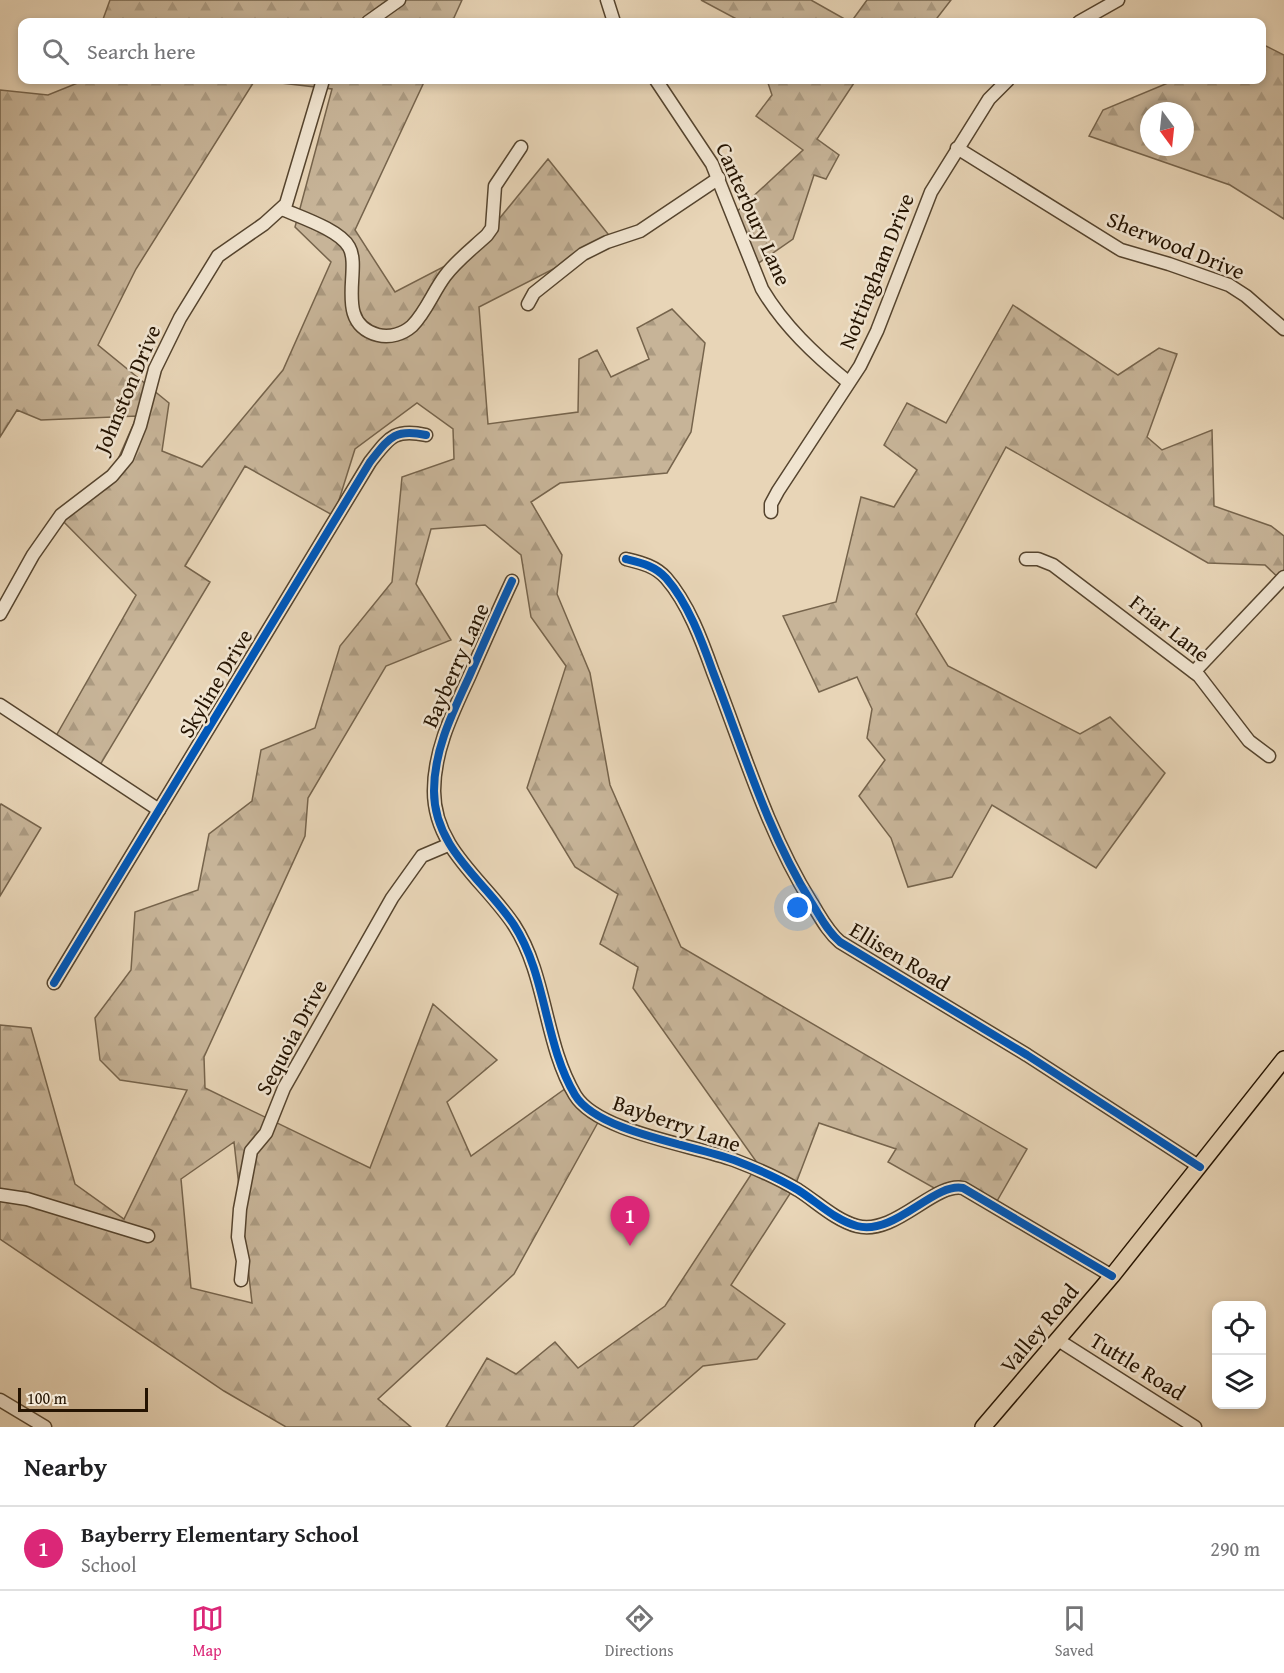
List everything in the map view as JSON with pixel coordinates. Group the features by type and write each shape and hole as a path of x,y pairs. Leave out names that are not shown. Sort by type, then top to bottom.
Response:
{"main road":[{"name":"Valley Road","path":"983,1427 1112,1276 1284,1059"}],"street":[{"path":"374,18 399,0"},
{"path":"607,0 613,18"},
{"path":"1086,18 1118,0"},
{"path":"322,84 282,209 344,240 351,250 353,308 372,333 389,336 412,327 446,274 492,228 495,186 521,147"},
{"name":"Canterbury Lane","path":"659,84 671,98 719,178 754,269 773,307 818,357 848,382"},
{"name":"Nottingham Drive","path":"771,512 771,504 778,490 860,366 877,331 922,210 957,148 989,99 1004,84"},
{"name":"Sherwood Drive","path":"957,148 1113,246 1229,285 1284,329"},
{"path":"528,304 534,293 583,254 607,242 640,231 719,178"},
{"name":"Johnston Drive","path":"0,614 33,555 61,515 112,476 127,458 140,426 155,369 180,318 218,256 282,209"},
{"name":"Skyline Drive","path":"54,982 370,462 389,438 398,433 410,431 426,435"},
{"name":"Friar Lane","path":"1026,558 1038,559 1053,565 1194,672 1249,741 1269,756"},
{"name":"Ellisen Road","path":"626,560 651,565 666,578 678,595 705,652 779,842 795,876 830,933 840,942 1027,1055 1200,1167"},
{"path":"1194,672 1284,577"},
{"name":"Bayberry Lane","path":"512,581 450,720 437,756 434,795 448,845 500,907 522,940 564,1076 576,1097 589,1111 628,1130 734,1160 786,1183 838,1218 856,1226 877,1226 895,1219 950,1189 963,1188 1112,1276"},
{"path":"0,705 159,810"},
{"name":"Sequoia Drive","path":"241,1280 243,1261 238,1237 239,1218 251,1151 266,1132 284,1088 392,898 422,856 448,845"},
{"path":"0,1195 27,1199 148,1236"},
{"name":"Tuttle Road","path":"1058,1340 1195,1427"},
{"path":"0,1400 45,1427"}],"green space":[{"path":"110,0 462,0 454,18 103,18"},
{"path":"701,0 811,0 843,18 735,18"},
{"path":"867,0 951,0 937,18 854,18"},
{"path":"1266,46 1284,55 1284,219 1230,185 1147,156 1194,156 1194,102 1140,102 1140,154 1089,136 1103,110 1165,84 1266,84"},
{"path":"75,84 252,84 136,269 98,345 169,403 162,451 202,467 283,370 331,262 295,227 332,89 289,84 423,84 355,230 395,292 472,252 548,159 612,239 479,307 488,424 578,412 579,359 597,350 611,377 649,359 637,328 672,309 705,343 691,432 667,473 560,483 531,502 562,555 557,594 590,673 610,785 681,947 1027,1149 997,1201 960,1181 934,1188 888,1162 896,1149 819,1123 795,1186 731,1285 785,1324 757,1359 703,1366 633,1427 446,1427 487,1358 516,1374 555,1342 578,1368 665,1306 758,1164 633,988 638,967 600,944 618,894 575,867 527,788 566,666 531,617 521,555 485,525 431,529 416,584 451,640 386,666 308,798 305,836 204,1057 205,1088 370,1168 433,1004 497,1060 447,1102 471,1156 569,1086 601,1117 514,1274 378,1399 411,1427 286,1427 224,1391 0,1239 0,1025 31,1028 75,1184 124,1219 187,1090 120,1080 100,1060 95,1018 131,970 135,912 198,890 209,834 252,801 261,750 315,728 340,646 392,582 402,477 454,459 453,429 417,403 355,449 334,516 245,466 185,566 210,582 100,765 56,736 136,595 58,516 115,466 137,416 41,420 17,410 0,437 0,90 48,95","holes":["234,1142 252,1303 191,1288 181,1179"]},
{"path":"768,84 853,84 817,139 839,155 826,179 814,175 793,239 750,269 731,217 803,150 756,116 772,95"},
{"path":"1013,305 1118,375 1159,348 1177,354 1147,437 1162,450 1212,430 1214,506 1271,526 1284,536 1284,583 1265,565 1208,563 1006,447 916,614 948,666 1080,734 1110,717 1165,773 1096,868 992,805 952,877 908,887 891,838 859,796 885,760 867,738 872,709 857,677 819,692 783,616 836,602 861,497 894,507 917,470 884,445 907,403 946,423"},
{"path":"1,804 41,828 0,896 0,806"}],"cycle path":[{"path":"54,983 370,462 388,441 399,434 426,435"},
{"path":"626,559 648,566 662,574 688,611 781,847 811,902 835,938 1027,1055 1200,1167"},
{"path":"512,581 445,732 435,776 436,812 442,830 452,847 514,925 525,945 540,987 557,1054 575,1095 586,1108 603,1119 624,1128 750,1166 774,1177 834,1215 857,1226 871,1227 886,1223 940,1193 952,1188 963,1188 1112,1276"}],"place":[{"name":"Bayberry Elementary School","path":"630,1246"}]}
